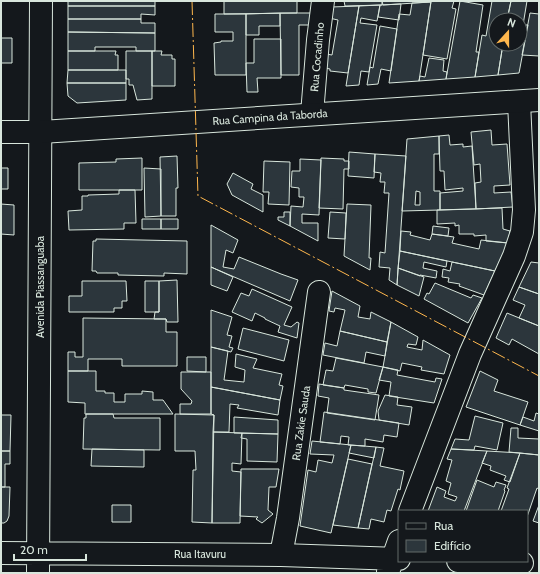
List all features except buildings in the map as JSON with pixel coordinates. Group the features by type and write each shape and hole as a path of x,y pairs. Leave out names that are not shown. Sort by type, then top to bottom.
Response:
{"street":[{"name":"Avenida Piassanguaba","path":"38,563 41,1"},
{"name":"Rua Cocadinho","path":"312,114 323,1"},
{"name":"Rua Campina da Taborda","path":"1,132 41,132 529,101"},
{"path":"410,510 470,354 514,256 522,232 529,101"},
{"name":"Rua Zakie Sauda","path":"281,555 288,518 319,292"},
{"name":"Rua Itavuru","path":"1,552 38,563 281,555 394,558"},
{"path":"490,562 522,563"}],"power":[{"path":"192,1 198,196 539,376"}]}
